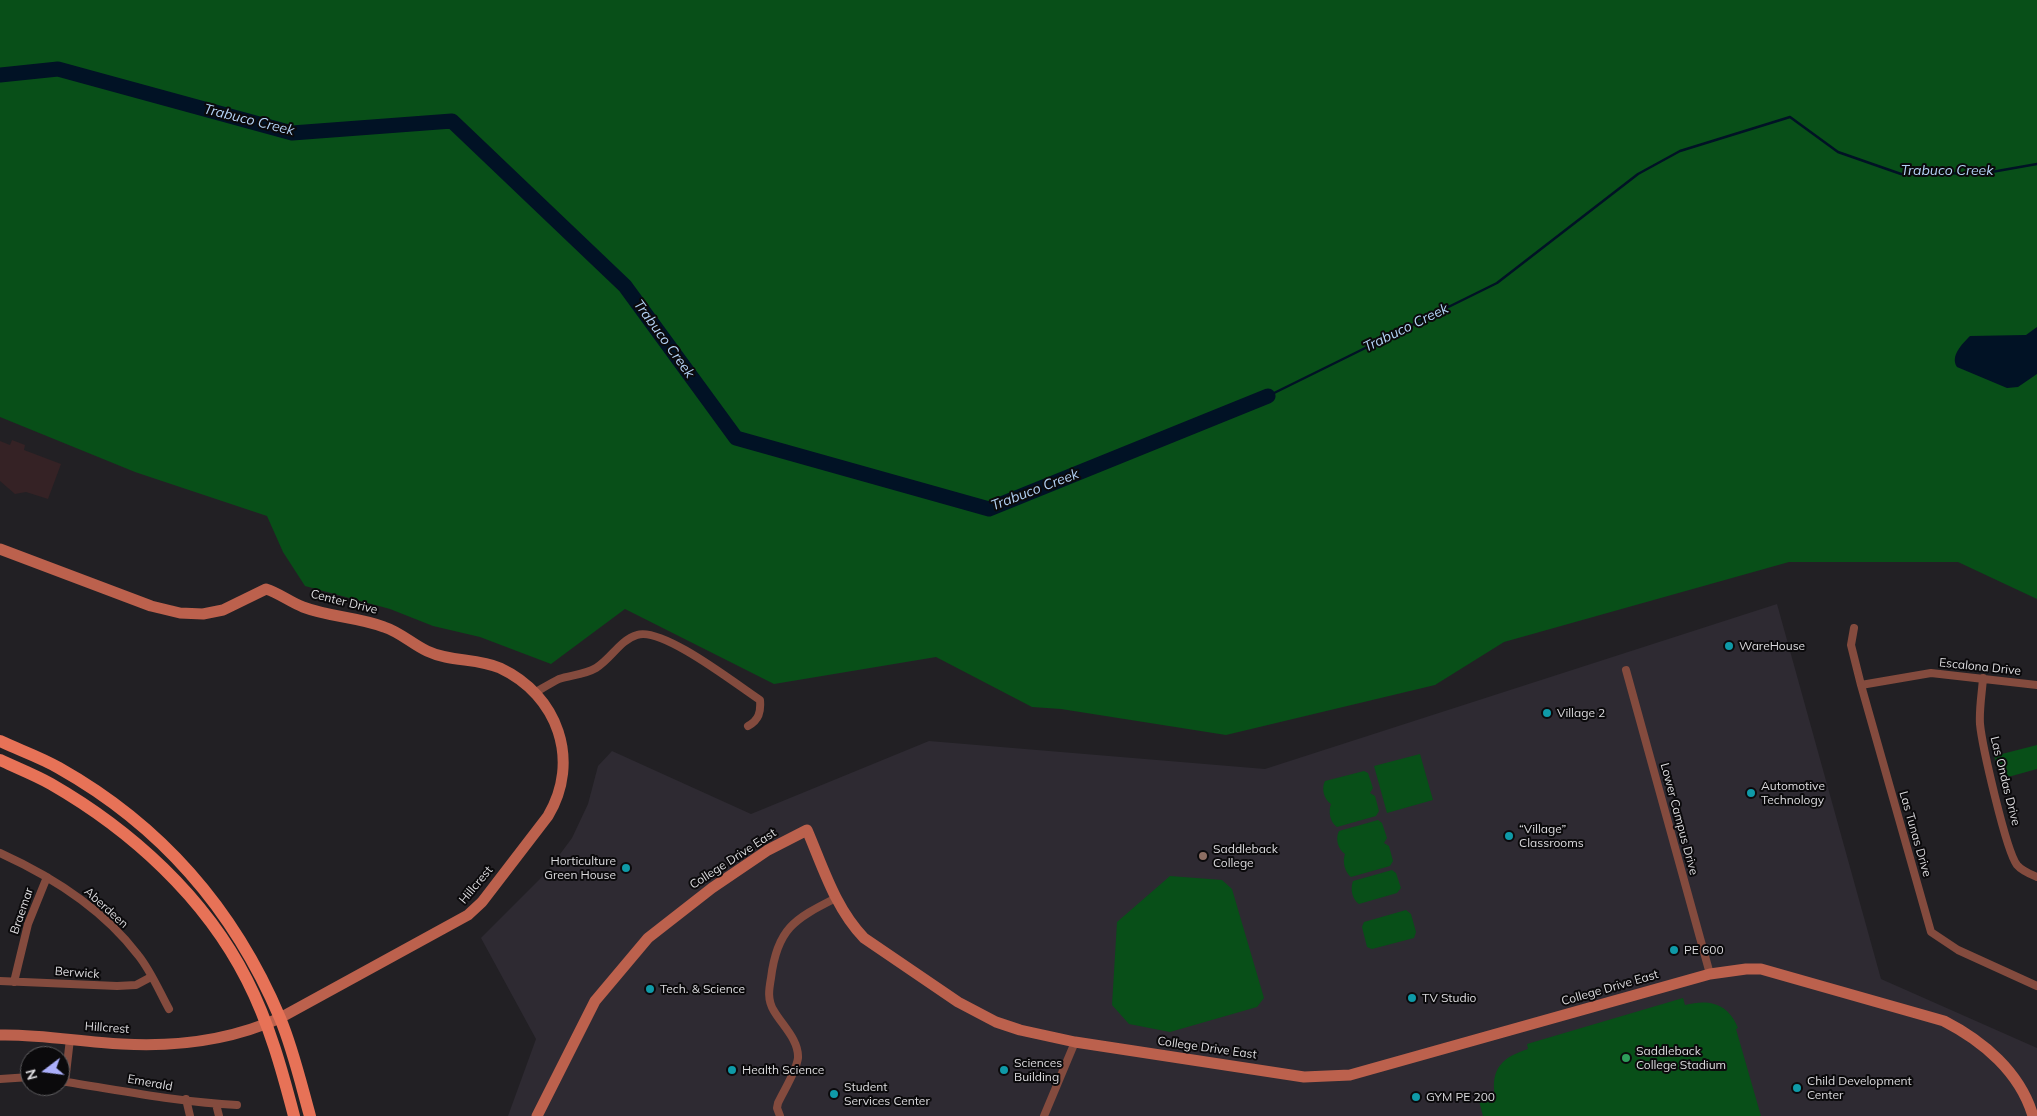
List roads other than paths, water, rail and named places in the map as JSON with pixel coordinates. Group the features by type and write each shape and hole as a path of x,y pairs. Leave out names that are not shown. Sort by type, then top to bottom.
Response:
{"main road":[{"path":"0,741 57,767 106,797 158,839 197,878 222,911 257,968 280,1018 310,1116"},
{"path":"0,760 50,784 96,812 145,852 204,913 247,980 266,1024 294,1116"}],"street":[{"name":"Center Drive","path":"0,548 151,606 180,614 203,614 223,610 266,589 304,607 383,626 427,651 446,658 499,667 522,680 536,692"},
{"name":"Las Tunas Drive","path":"1854,628 1851,645 1931,932 1958,950 2037,986"},
{"path":"536,692 560,679 578,676 596,668 626,640 638,634 650,634 670,640 760,700 761,712 754,723 748,726"},
{"name":"Lower Campus Drive","path":"1626,670 1710,974"},
{"name":"Escalona Drive","path":"1861,684 1931,673 2037,686"},
{"name":"Las Ondas Drive","path":"1983,678 1980,723 1992,780 2013,859 2021,869 2037,877"},
{"name":"Hillcrest","path":"0,1035 29,1035 123,1044 161,1044 192,1042 231,1034 280,1018 468,915 482,902 548,816 562,786 564,750 552,713 536,692"},
{"name":"College Drive East","path":"537,1116 595,1000 648,938 678,912 768,850 807,830 836,898 855,929 864,938 958,1002 996,1022 1020,1030 1075,1042 1304,1076 1350,1075 1710,974 1753,968 1776,972 1944,1021 1969,1034 1991,1051 2017,1082 2033,1116"},
{"name":"Aberdeen","path":"0,853 72,892 111,924 139,957 169,1009"},
{"name":"Braemar","path":"14,982 28,924 46,877"},
{"path":"780,1116 777,1108 778,1103 798,1060 797,1051 791,1037 770,1002 773,958 779,942 789,926 803,914 836,898"},
{"name":"Berwick","path":"0,981 117,986 136,984 151,977"},
{"path":"69,1046 70,1039"},
{"path":"1044,1116 1075,1042"},
{"path":"0,1078 20,1077"},
{"name":"Emerald","path":"70,1083 134,1091 165,1099 186,1099 237,1105"},
{"path":"186,1099 190,1116"},
{"path":"216,1104 218,1116"}],"water":[{"path":"2037,327 2037,374 2018,387 2007,388 1957,367 1955,363 1956,354 1970,336 2026,335"}],"waterway":[{"name":"Trabuco Creek","path":"0,75 58,69 292,133 452,121 625,286 736,438 989,509 1268,396"},
{"name":"Trabuco Creek","path":"1268,396 1497,283 1638,174 1680,151 1790,117 1838,152 1901,174 1986,173 2037,164"}],"place":[{"name":"WareHouse","path":"1729,646"},
{"name":"Village 2","path":"1547,713"},
{"name":"Automotive Technology","path":"1751,793"},
{"name":"“Village” Classrooms","path":"1509,836"},
{"name":"Saddleback College","path":"1203,856"},
{"name":"Horticulture Green House","path":"626,868"},
{"name":"PE 600","path":"1674,950"},
{"name":"Tech. & Science","path":"650,989"},
{"name":"TV Studio","path":"1412,998"},
{"name":"Saddleback College Stadium","path":"1626,1058"},
{"name":"Health Science","path":"732,1070"},
{"name":"Sciences Building","path":"1004,1070"},
{"name":"Child Development Center","path":"1797,1088"},
{"name":"Student Services Center","path":"834,1094"},
{"name":"GYM PE 200","path":"1416,1097"}]}
